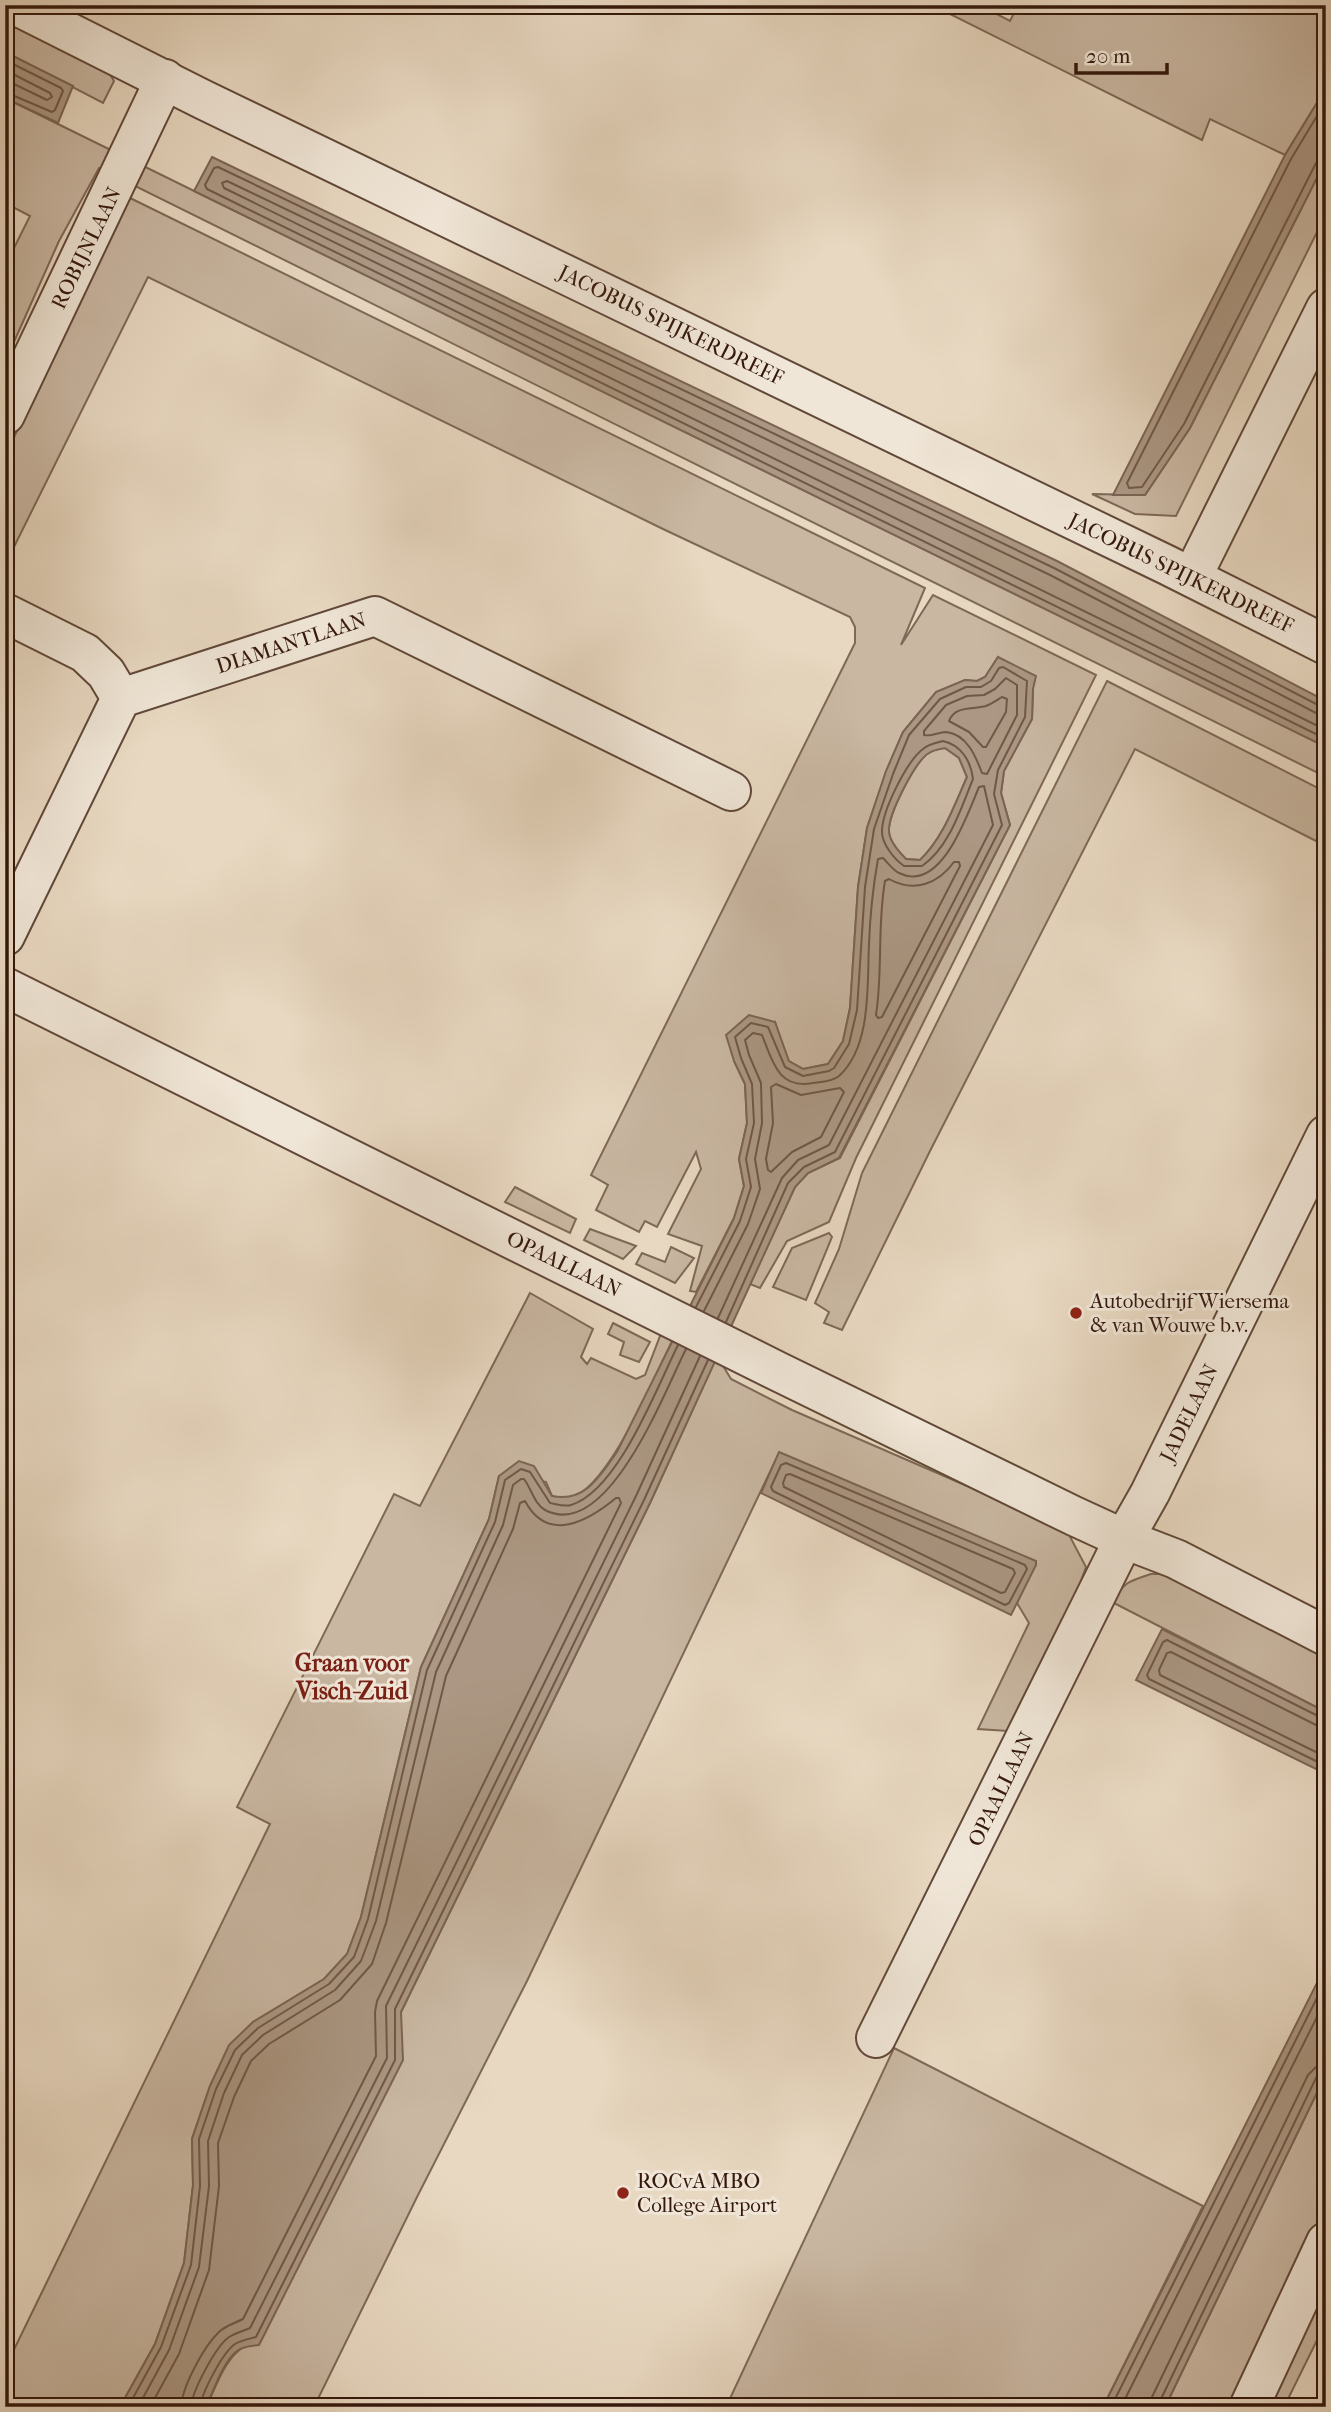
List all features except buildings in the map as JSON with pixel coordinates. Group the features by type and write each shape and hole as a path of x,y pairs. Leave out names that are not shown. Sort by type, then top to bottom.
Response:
{"street":[{"name":"JACOBUS SPIJKERDREEF","path":"15,5 1192,577 1326,645"},
{"name":"ROBIJNLAAN","path":"5,415 165,79"},
{"path":"1192,577 1326,308"},
{"path":"5,613 85,653 106,673 121,698 5,936"},
{"name":"DIAMANTLAAN","path":"121,698 375,616 731,791"},
{"name":"OPAALLAAN","path":"5,987 777,1371 1124,1539 1176,1559 1326,1636"},
{"name":"JADELAAN","path":"1124,1539 1150,1493 1326,1135"},
{"name":"OPAALLAAN","path":"876,2038 1124,1539"},
{"path":"1249,2407 1326,2242"}],"shaded area":[{"path":"932,5 979,5 1010,21 1018,5 1326,5 1326,88 1285,155 1210,119 1202,140"},
{"path":"5,15 104,64 114,81 103,103 5,52"},
{"path":"5,98 1326,747 1326,777 99,168 59,241 5,362 5,266 30,216 5,203"},
{"path":"1326,160 1326,214 1176,516 1135,514 1092,494 1145,495 1190,428"},
{"path":"128,197 925,588 901,645 933,595 1096,675 856,1158 829,1222 787,1241 760,1288 750,1284 795,1187 808,1173 840,1158 1010,825 1001,793 1004,771 1032,719 1033,689 998,657 985,677 977,681 965,680 936,692 903,732 867,828 858,887 850,1008 843,1041 828,1064 803,1069 788,1061 775,1022 734,1061 745,1084 747,1123 739,1159 744,1186 734,1218 696,1292 690,1291 702,1246 668,1234 701,1169 696,1152 657,1227 645,1221 639,1232 596,1210 608,1185 591,1175 855,643 855,627 850,617 663,529 148,277 5,565 5,456"},
{"path":"1107,681 1326,792 1326,846 1135,749 842,1330 824,1323 829,1312 815,1303 839,1249 862,1173"},
{"path":"945,748 959,758 967,777 935,842 920,860 906,859 889,835 893,813 910,777 923,758 932,751"},
{"path":"515,1187 576,1219 570,1233 505,1202"},
{"path":"590,1229 636,1246 623,1259 584,1240"},
{"path":"829,1233 832,1237 806,1300 773,1287 792,1248"},
{"path":"671,1247 694,1258 675,1283 636,1264 642,1253 665,1262"},
{"path":"530,1293 593,1329 581,1357 587,1364 591,1358 636,1379 645,1375 662,1331 674,1337 614,1454 583,1491 568,1499 562,1498 552,1496 546,1482 499,1476 489,1519 421,1667 361,1917 347,1954 324,1979 253,2022 229,2046 210,2086 192,2139 193,2185 184,2263 155,2344 120,2407 5,2407 5,2368 270,1824 237,1807 394,1494 420,1506"},
{"path":"613,1323 650,1342 639,1362 620,1355 624,1342 608,1334"},
{"path":"717,1356 731,1379 792,1410 1066,1529 1086,1567 1063,1630 1008,1731 978,1729 1029,1623 1017,1603 1035,1561 779,1453 527,1981 314,2407 206,2407 232,2357 245,2346 401,2034 401,2012 650,1503"},
{"path":"1151,1574 1166,1574 1326,1652 1326,1712 1112,1602 1128,1583"},
{"path":"894,2048 1203,2206 1103,2407 726,2407"},
{"path":"1326,2074 1326,2207 1232,2407 1165,2407"},
{"path":"1326,2267 1326,2322 1284,2407 1260,2407"}],"water":[{"path":"5,52 73,86 58,123 5,98"},
{"path":"1326,88 1326,160 1190,428 1145,495 1113,495 1285,155"},
{"path":"212,157 1057,561 1326,701 1326,747 194,191"},
{"path":"998,657 1036,676 1032,719 1004,771 1001,793 1010,825 839,1158 808,1173 795,1187 650,1503 401,2012 403,2060 259,2345 242,2348 232,2356 206,2407 120,2407 155,2344 184,2263 193,2185 192,2139 210,2086 229,2045 253,2022 324,1979 347,1954 361,1917 421,1667 489,1519 499,1476 519,1461 534,1466 552,1496 574,1495 598,1478 617,1452 734,1218 744,1186 739,1159 747,1123 745,1084 726,1035 749,1015 775,1022 789,1061 803,1069 828,1064 843,1041 850,1008 858,887 867,828 886,771 903,732 936,692 965,680 977,681 985,677","holes":["945,748 959,758 967,777 947,821 920,860 906,859 889,835 893,813 903,789 923,758 931,752"]},
{"path":"779,1452 1036,1561 1011,1615 761,1493"},
{"path":"1162,1629 1326,1712 1326,1774 1136,1680"},
{"path":"1326,1965 1326,2074 1165,2407 1103,2407"}],"place":[{"name":"Autobedrijf Wiersema & van Wouwe b.v.","path":"1076,1313"},
{"name":"ROCvA MBO College Airport","path":"623,2193"}],"district":[{"name":"Graan voor Visch-Zuid","path":"352,1677"}]}
